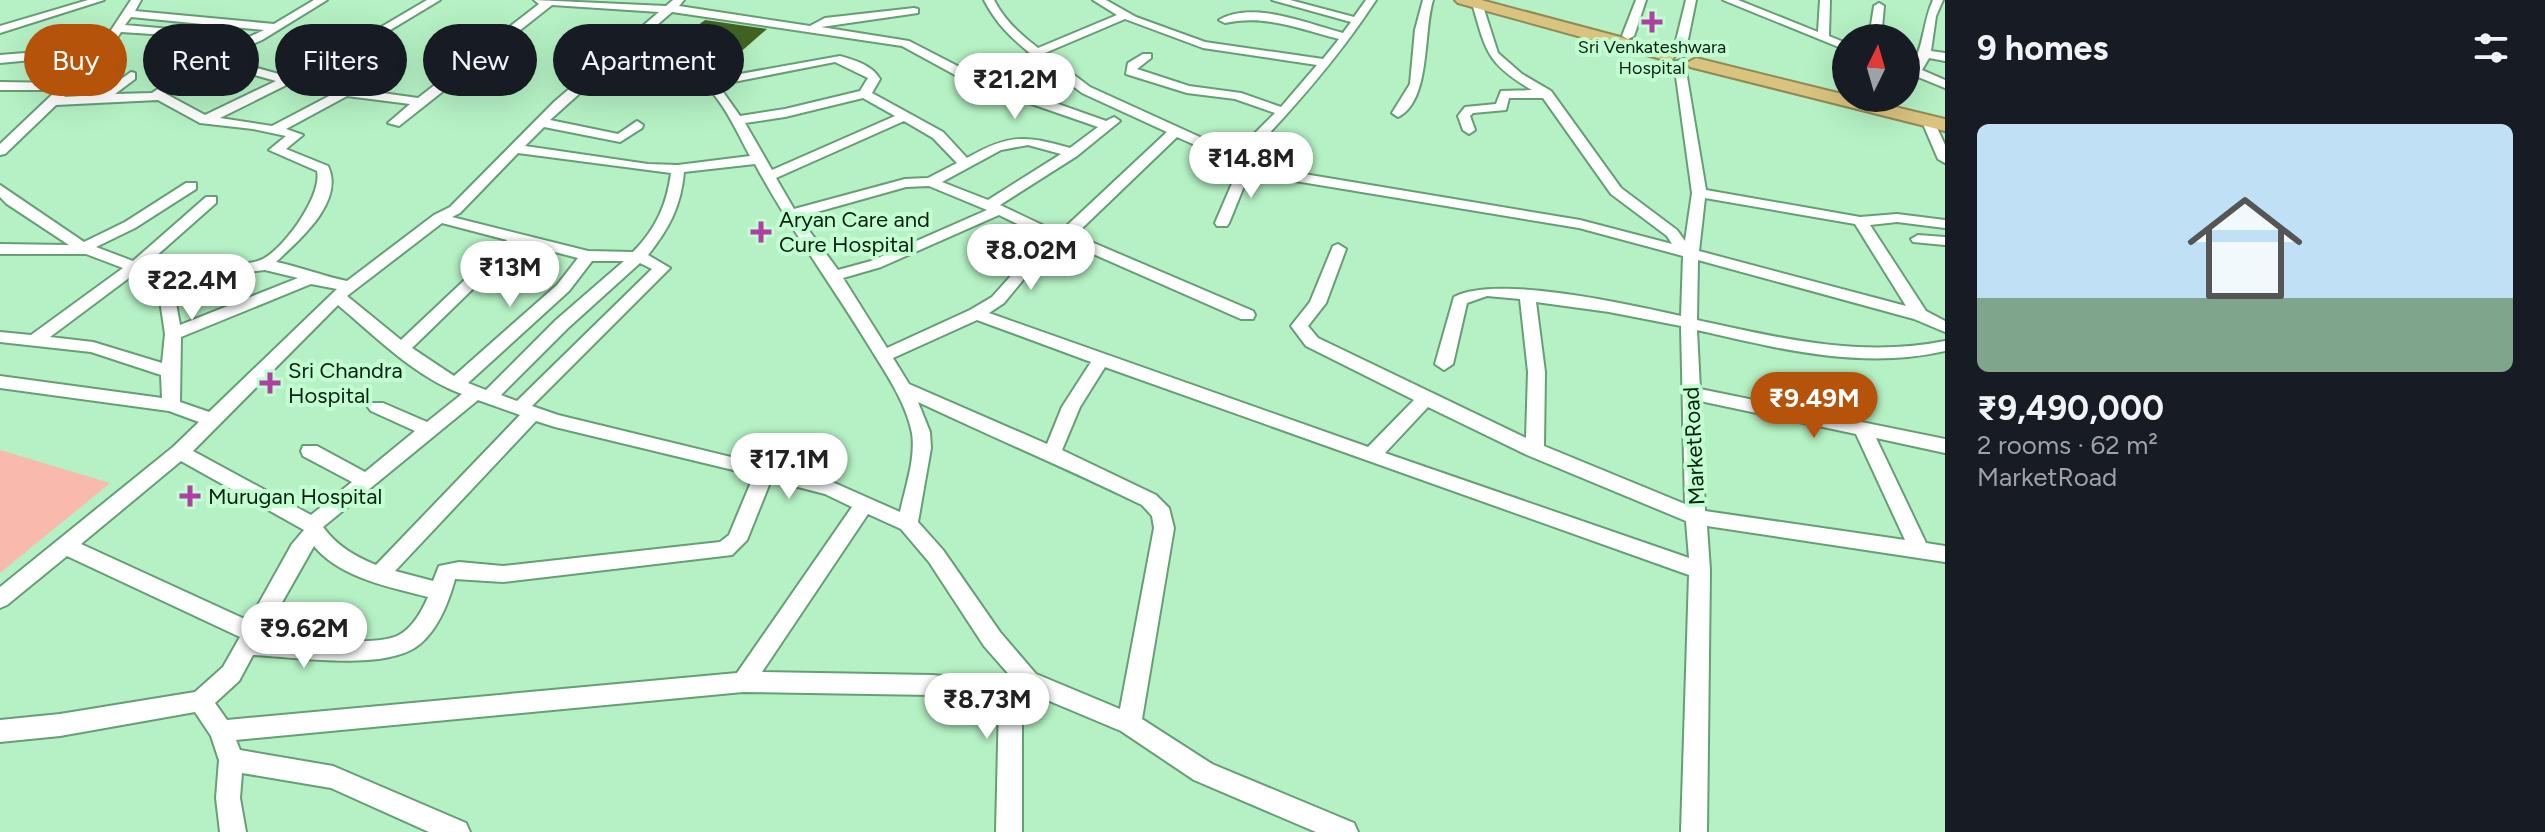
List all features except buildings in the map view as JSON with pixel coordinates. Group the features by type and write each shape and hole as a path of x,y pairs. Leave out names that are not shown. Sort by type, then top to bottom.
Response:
{"highway":[{"path":"1477,1 1628,36 1682,55 1832,88"},
{"path":"1477,1 1944,122"},
{"path":"1920,108 1944,122"}],"street":[{"path":"0,30 99,0"},
{"path":"119,24 136,0"},
{"path":"259,37 322,0"},
{"path":"394,24 435,0"},
{"path":"534,0 672,6 815,30 915,36 972,79 1106,125"},
{"path":"992,0 998,17 1086,90 1277,174 1580,224 1920,315 1945,327"},
{"path":"1098,0 1126,15 1203,45 1326,63"},
{"path":"1277,0 1358,21"},
{"path":"1222,223 1242,161 1326,63 1371,0"},
{"path":"1398,113 1416,84 1415,71 1421,61 1417,37 1428,0"},
{"path":"1628,36 1641,0"},
{"path":"1682,55 1691,0"},
{"path":"1728,0 1832,42"},
{"path":"1823,38 1825,0"},
{"path":"1920,59 1925,54 1931,16 1938,0"},
{"path":"394,123 550,1"},
{"path":"1477,1 1493,54 1518,77 1547,94 1616,191 1672,233 1687,251"},
{"path":"815,30 816,25 825,21 917,5 915,36"},
{"path":"651,24 672,6"},
{"path":"1877,24 1879,6"},
{"path":"126,13 273,27"},
{"path":"972,79 1126,15"},
{"path":"1225,20 1243,16 1273,18 1346,37"},
{"path":"1931,16 1945,19"},
{"path":"1925,54 1945,57"},
{"name":"MarketRoad","path":"1682,55 1699,193 1687,251 1700,570 1694,832"},
{"path":"1147,56 1132,66 1130,71 1187,89 1237,96 1284,112"},
{"path":"0,59 24,57"},
{"path":"744,76 844,59 873,76 865,94"},
{"path":"1920,74 1945,84"},
{"path":"104,97 131,76"},
{"path":"205,120 275,85"},
{"path":"0,86 24,86"},
{"path":"737,120 785,113 865,94 938,135 966,164"},
{"path":"1469,130 1464,116 1469,110 1502,107 1505,94 1547,94"},
{"path":"0,151 7,136 59,96"},
{"path":"54,101 158,96 205,120 296,135 276,150 323,169 326,183 314,211 302,228 265,265"},
{"path":"274,130 338,96"},
{"path":"375,96 421,102"},
{"path":"0,599 180,452 343,291 439,218 455,210 569,96"},
{"path":"719,96 737,120 790,215 834,276 903,388 921,432 922,448 908,524"},
{"path":"834,276 876,264 995,207 1106,125 1130,111"},
{"path":"769,176 905,116"},
{"path":"540,122 620,138 637,125"},
{"path":"1944,122 1929,124 1945,159"},
{"path":"884,356 976,314 998,300 1022,272 1177,130"},
{"path":"931,182 1014,139 1072,153"},
{"path":"516,149 648,168 678,169 760,159"},
{"path":"0,731 60,725 201,701 231,674 313,528 365,480 571,316 639,257 673,208 678,193 678,169"},
{"path":"790,215 905,183 931,182 1247,315"},
{"path":"0,249 85,249 191,186"},
{"path":"0,189 12,201 85,249 164,277 265,265 298,271 310,279 343,291 401,349 473,392 555,421 830,488 908,524 936,556 1020,686 1009,832"},
{"path":"1699,193 1860,221 1897,218 1945,224"},
{"path":"35,340 137,265 211,200"},
{"path":"115,211 119,231"},
{"path":"380,574 662,268 639,257 588,256 439,218"},
{"path":"1860,221 1920,315"},
{"path":"401,349 517,238"},
{"path":"1918,239 1945,241"},
{"path":"1338,249 1318,303 1299,326 1312,342 1534,450 1697,517 1945,554"},
{"path":"473,392 588,256"},
{"path":"164,277 173,334 171,405"},
{"path":"173,334 310,279"},
{"path":"1444,364 1460,300 1479,292 1634,311 1773,341 1872,354 1945,346"},
{"path":"1527,296 1537,353 1539,397 1534,450"},
{"path":"976,314 1700,570"},
{"path":"0,337 93,347 170,372"},
{"path":"1052,453 1071,407 1101,360"},
{"path":"0,382 171,405 212,420"},
{"path":"903,388 1006,436 1052,453 1149,500 1162,513 1164,528 1129,724"},
{"path":"1691,393 1945,446"},
{"path":"1371,456 1426,398"},
{"path":"377,407 429,430"},
{"path":"1862,428 1920,551"},
{"path":"310,451 365,480"},
{"path":"180,452 313,528 322,546 330,551 380,574 442,592"},
{"path":"63,545 250,639 363,649 400,646 417,634 442,592 446,572 459,570 503,574 725,549 737,540 764,473"},
{"path":"743,682 865,503"},
{"path":"221,731 743,682 1020,686 1129,724 1203,772 1345,832"},
{"path":"201,701 221,731 231,760 228,798 233,832"},
{"path":"231,760 333,777 457,832"}],"shaded area":[{"path":"0,450 110,483 0,573"}],"place":[{"name":"Sri Venkateshwara Hospital","path":"1652,22"},
{"name":"Aryan Care and Cure Hospital","path":"761,232"},
{"name":"Sri Chandra Hospital","path":"270,383"},
{"name":"Murugan Hospital","path":"190,496"}]}
